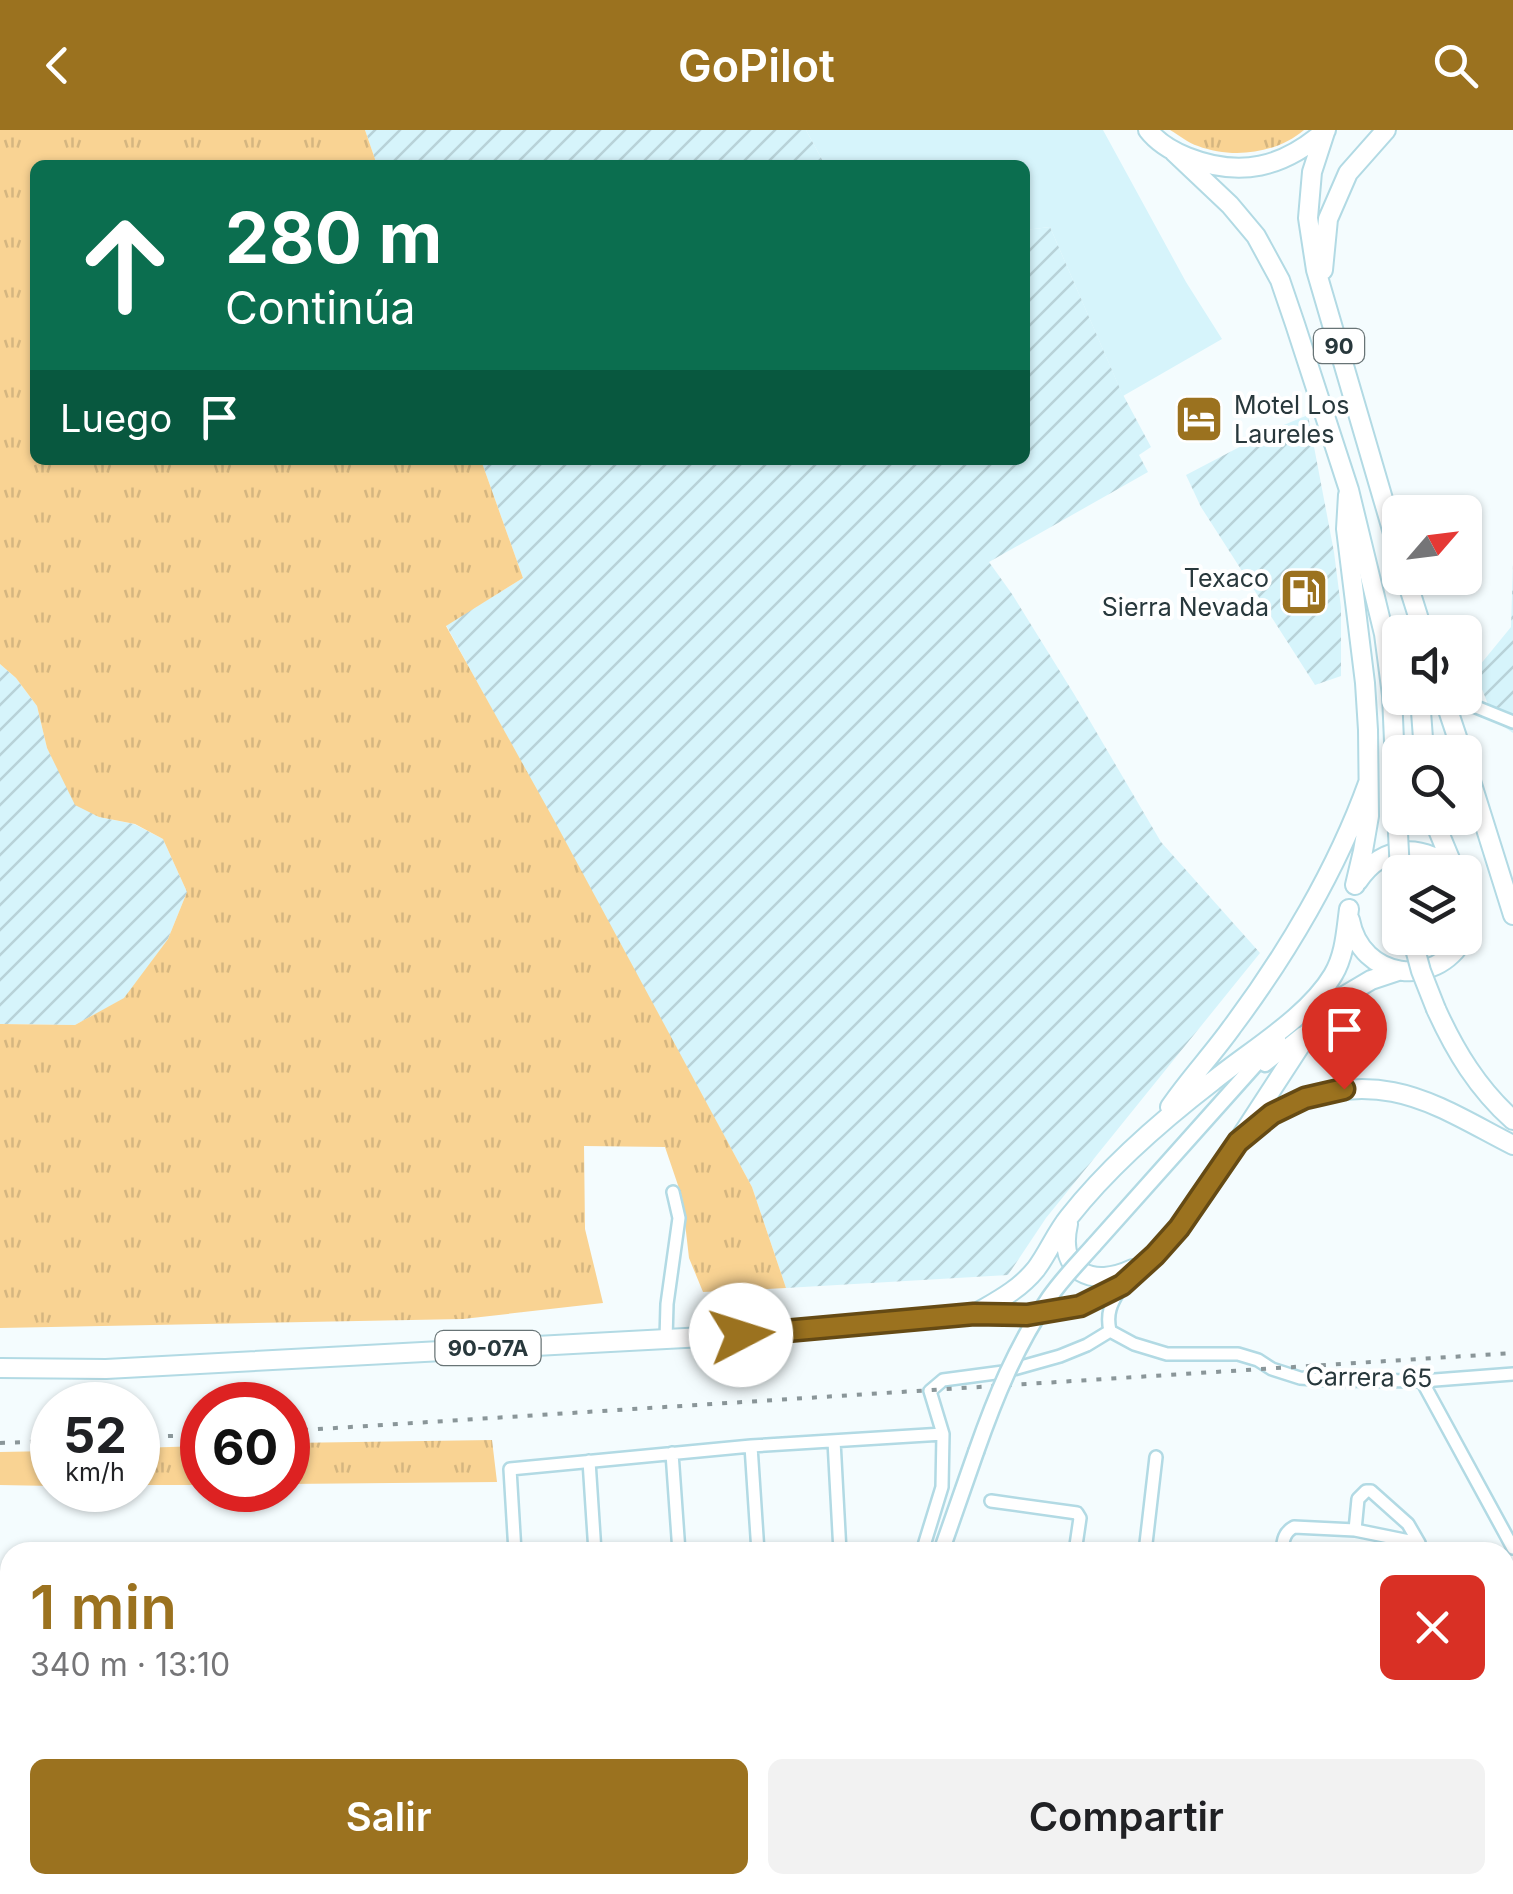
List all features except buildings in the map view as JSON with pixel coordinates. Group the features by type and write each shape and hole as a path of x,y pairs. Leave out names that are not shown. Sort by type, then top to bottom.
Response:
{"main road":[{"name":"90","path":"1148,130 1230,204 1256,236 1280,280 1349,490 1386,650 1392,696 1399,855"},
{"path":"1331,319 1322,269 1328,219 1348,173 1386,130"},
{"name":"90","path":"1174,152 1212,167 1253,168 1292,156 1325,131"},
{"name":"90","path":"1325,131 1312,172 1308,218 1316,270 1382,495"},
{"path":"1349,490 1346,529 1365,683 1369,816 1349,908 1351,926 1368,956 1398,971 1417,972 1435,967 1451,955"},
{"path":"1158,1124 1276,963 1343,844 1368,783"},
{"path":"1482,817 1513,915"},
{"path":"1439,835 1449,855"},
{"path":"1446,835 1446,847"},
{"path":"1386,855 1401,851 1429,855"},
{"path":"1355,884 1366,868 1382,856"},
{"name":"90-07A","path":"0,1368 106,1369 741,1335 974,1314 1027,1315 1080,1306 1122,1285 1155,1255 1179,1228 1238,1142 1332,976 1344,950 1349,908"},
{"path":"1416,955 1454,1047 1474,1078 1513,1120"},
{"name":"90-07A","path":"974,1314 1024,1282 1069,1217 1158,1124 1344,996 1371,980 1398,971"},
{"path":"1238,1142 1282,1108 1344,1089 1392,1091 1439,1107 1513,1145"},
{"path":"1069,1217 1069,1257 1090,1278 1120,1275 1155,1255"}],"street":[{"path":"1482,709 1513,722"},
{"path":"944,1542 998,1389 1050,1297 1237,1086 1306,1021"},
{"path":"666,1339 667,1304 678,1242 679,1218 673,1192"},
{"path":"925,1542 942,1488 942,1434 930,1391 934,1385 954,1377 1003,1372 1060,1356 1086,1344 1110,1330 1108,1309 1122,1285"},
{"name":"Carrera 65","path":"1110,1330 1134,1344 1167,1354 1238,1354 1300,1378 1422,1381 1513,1374"},
{"path":"1422,1381 1510,1542"},
{"path":"514,1542 510,1469 751,1446 942,1434"},
{"path":"834,1442 839,1542"},
{"path":"751,1446 757,1542"},
{"path":"672,1453 678,1542"},
{"path":"1146,1542 1156,1458"},
{"path":"589,1461 594,1542"},
{"path":"1356,1530 1358,1500 1366,1491 1372,1491 1408,1524 1416,1542"},
{"path":"991,1501 1077,1514 1077,1542"},
{"path":"1283,1542 1287,1530 1294,1528 1356,1530 1397,1542"}],"shaded area":[{"path":"365,130 806,130 822,160 375,160"},
{"path":"806,130 1103,130 1186,282 1222,339 1123,396 1050,227 1030,229 1030,160 822,160"},
{"path":"1050,227 1121,391 1151,447 1139,455 1148,472 989,562 1074,694 1161,842 1260,953 1046,1218 1008,1275 786,1288 752,1187 446,625 523,578 483,465 1030,465 1030,229"},
{"name":"Texaco Sierra Nevada","path":"1308,415 1341,607 1341,676 1315,685 1201,507 1186,475"},
{"path":"1513,563 1513,733 1494,720 1482,689 1482,662 1511,627"},
{"path":"0,664 37,706 47,748 61,775 99,817 134,824 163,839 187,892 168,939 125,998 75,1025 0,1024"}],"green space":[{"path":"0,130 365,130 375,160 30,160 30,465 483,465 523,578 446,626 752,1187 786,1288 703,1292 689,1258 682,1197 665,1147 584,1146 585,1229 603,1303 463,1319 0,1328 0,1024 75,1025 124,998 168,939 187,892 163,839 135,824 99,817 75,805 47,748 37,706 0,664"},
{"path":"1170,130 1304,130 1267,149 1239,153 1198,146"},
{"path":"492,1440 497,1482 310,1484 310,1443"},
{"path":"160,1447 180,1447 180,1485 160,1485"},
{"path":"30,1451 30,1486 0,1485 0,1452"}],"railway":[{"path":"310,1430 1513,1353"},
{"path":"160,1436 180,1436"},
{"path":"0,1443 30,1442"}],"place":[{"name":"Motel Los Laureles","path":"1199,419"},
{"name":"Texaco Sierra Nevada","path":"1304,592"}],"route":[{"path":"741,1335 974,1314 1027,1315 1080,1306 1133,1277 1179,1228 1238,1142 1272,1114 1305,1098 1344,1089"}]}
